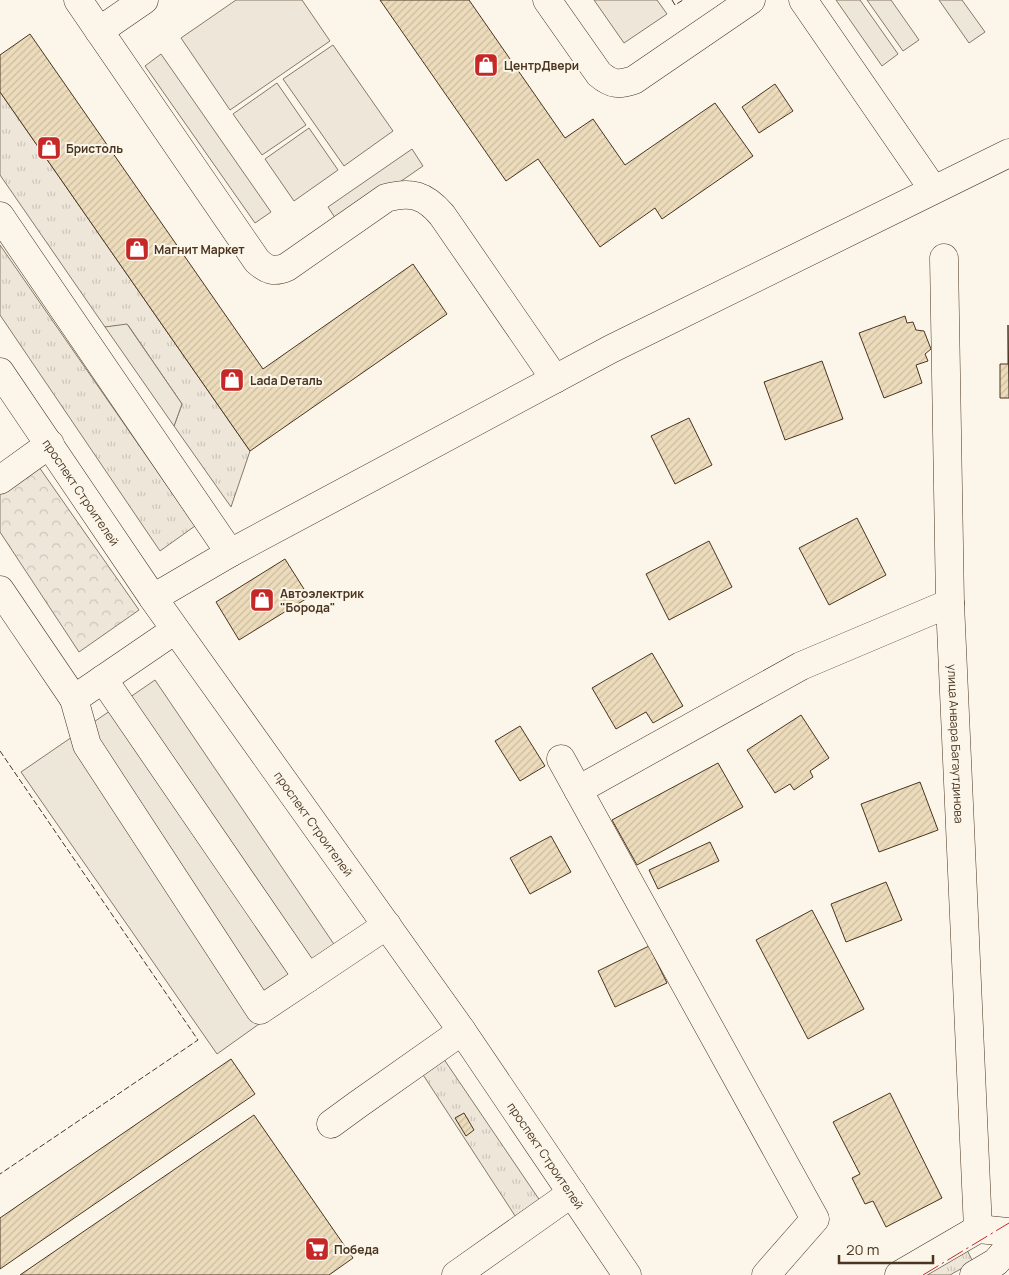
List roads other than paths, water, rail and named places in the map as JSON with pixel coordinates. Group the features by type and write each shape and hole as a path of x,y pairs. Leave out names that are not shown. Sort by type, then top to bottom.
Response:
{"street":[{"path":"78,0 257,261 264,268 271,271 279,271 286,267 386,198 400,194 413,195 425,199 434,205 442,215 555,379"},
{"path":"99,31 144,0"},
{"path":"547,0 599,74 606,80 622,84 634,80 751,0"},
{"path":"803,0 933,189"},
{"path":"153,598 230,553 555,379 933,189 1009,153"},
{"path":"0,216 230,553"},
{"name":"улица Анвара Багаутдинова","path":"944,258 950,603 978,1229"},
{"name":"проспект Строителей","path":"0,372 153,598 462,1031 572,1193 623,1274"},
{"path":"0,480 50,444"},
{"path":"0,590 74,699 87,745 260,1010 387,925"},
{"path":"578,790 801,666 950,603"},
{"path":"74,699 176,630"},
{"path":"104,678 308,978"},
{"path":"561,759 815,1219 766,1275"},
{"path":"331,1124 462,1031"},
{"path":"456,1275 572,1193"},
{"path":"899,1275 978,1229 1009,1232"},
{"path":"974,1275 996,1262 1009,1247"}],"place":[{"name":"ЦентрДвери","path":"486,65"},
{"name":"Бристоль","path":"49,148"},
{"name":"Магнит Маркет","path":"137,249"},
{"name":"Lada Dеталь","path":"232,380"},
{"name":"Автоэлектрик \"Борода\"","path":"262,600"},
{"name":"Победа","path":"317,1249"}]}
